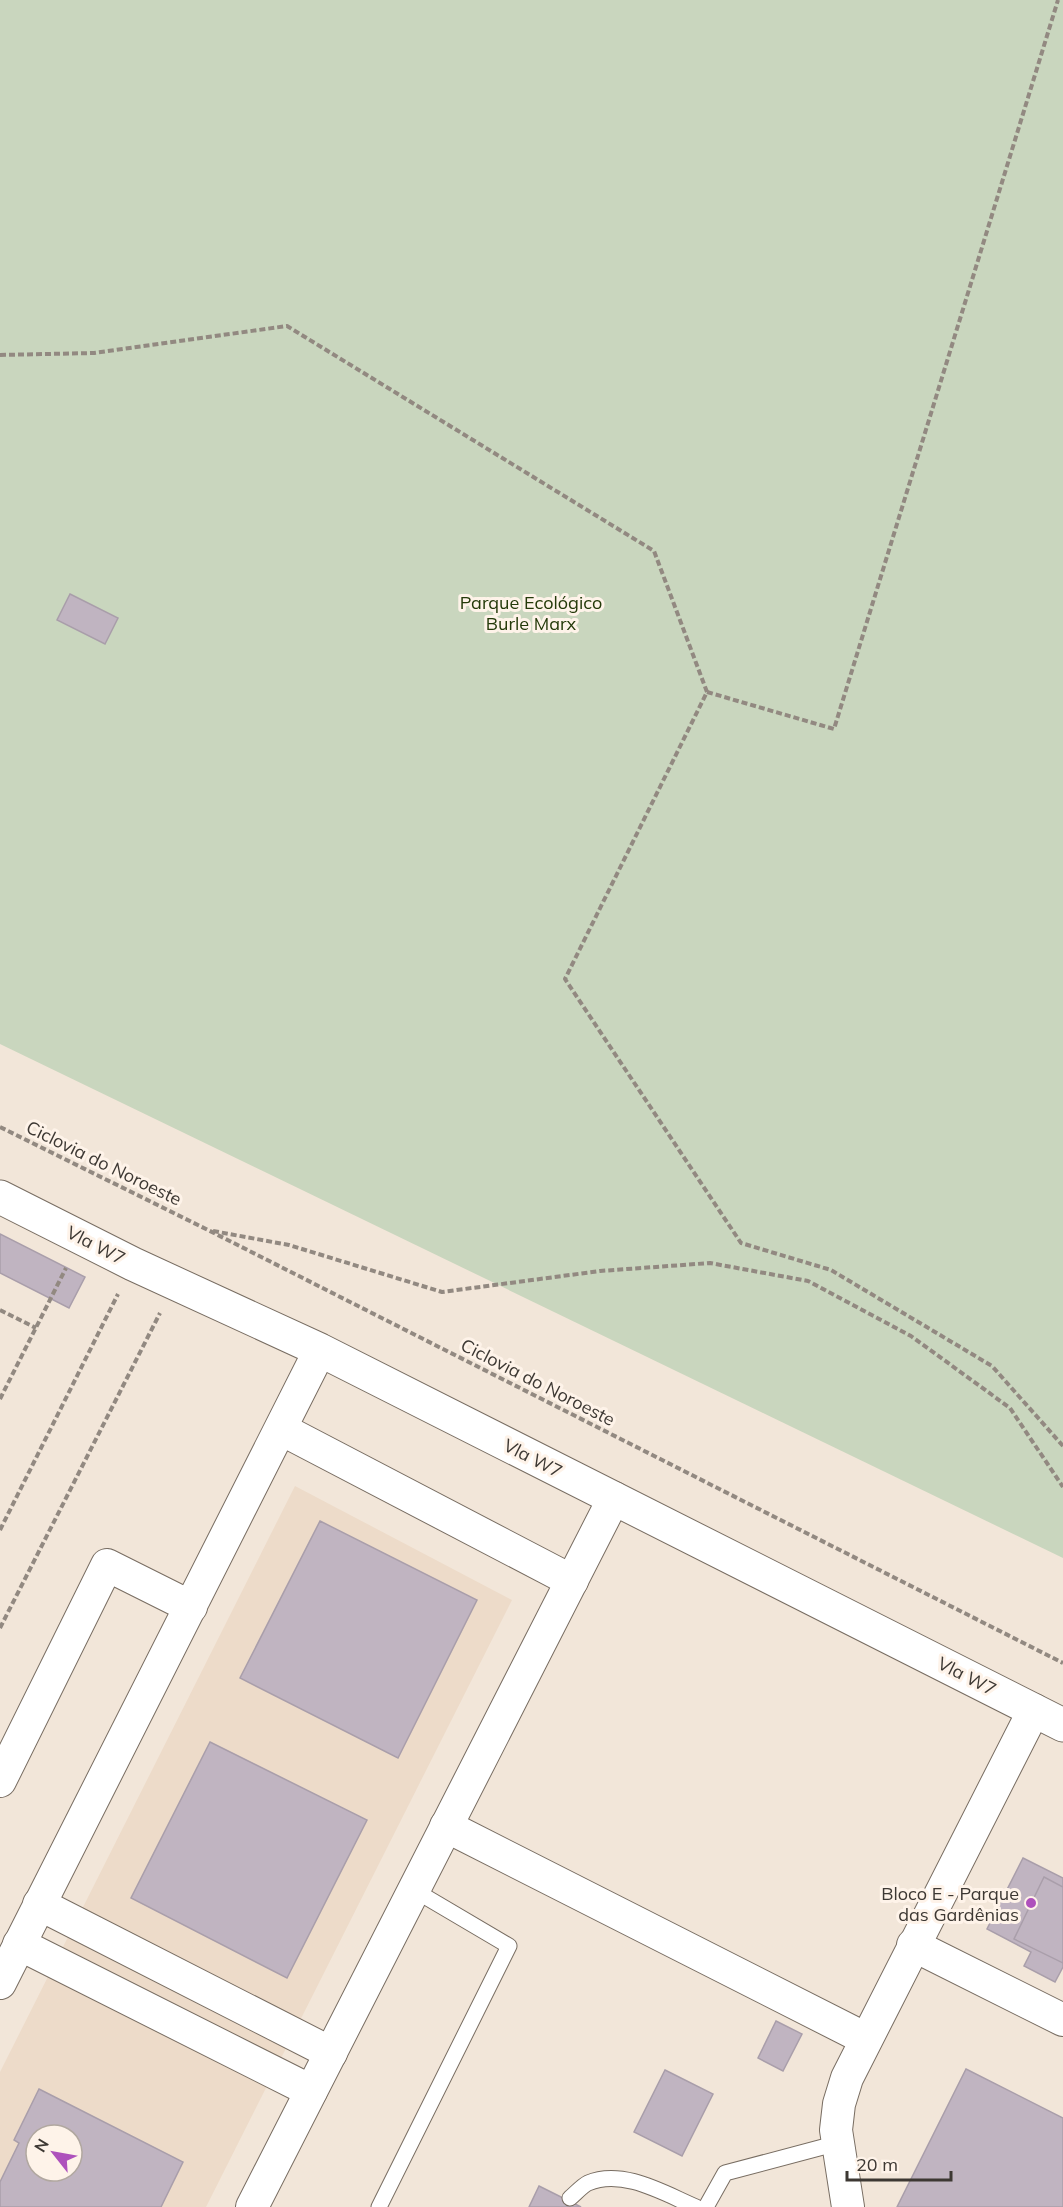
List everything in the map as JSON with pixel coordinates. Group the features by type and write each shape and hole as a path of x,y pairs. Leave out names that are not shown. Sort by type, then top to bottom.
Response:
{"main road":[{"name":"Vla W7","path":"0,1197 133,1264 320,1350 1063,1725"}],"street":[{"path":"0,1983 320,1350"},
{"path":"281,1429 572,1581"},
{"path":"252,2207 614,1498"},
{"path":"0,1781 107,1565 191,1607"},
{"path":"848,2207 836,2130 839,2104 847,2078 1034,1710"},
{"path":"446,1826 866,2039"},
{"path":"39,1904 331,2053"},
{"path":"19,1944 311,2091"},
{"path":"913,1945 1063,2020"}],"lane":[{"path":"379,2207 509,1946 414,1890"},
{"path":"706,2207 725,2174 838,2143"},
{"path":"570,2198 586,2184 603,2178 629,2181 696,2207"}],"path":[{"path":"707,692 834,729 1058,0"},
{"path":"0,355 94,353 287,326 654,551 707,692 565,979 741,1243 831,1270 992,1366 1063,1446"},
{"name":"Ciclovia do Noroeste","path":"0,1127 1063,1663"},
{"path":"208,1230 290,1245 442,1292 600,1271 710,1263 808,1281 911,1336 1010,1408 1063,1487"},
{"path":"0,1399 81,1238"},
{"path":"0,1530 133,1264"},
{"path":"0,1628 175,1284"},
{"path":"0,1310 36,1328"}],"shaded area":[{"path":"295,1486 512,1600 206,2207 0,2207 0,2072"}],"green space":[{"name":"Parque Ecológico Burle Marx","path":"0,0 1063,0 1063,1558 0,1044"}],"building":[{"path":"70,594 118,618 105,644 57,620"},
{"path":"0,1234 85,1277 69,1308 0,1273"},
{"path":"320,1521 477,1600 398,1758 240,1678"},
{"path":"210,1742 367,1820 287,1978 131,1898"},
{"name":"Bloco E - Parque das Gardênias","path":"1023,1858 1063,1878 1063,1967 1055,1982 1024,1966 1031,1952 987,1929"},
{"path":"1044,1877 1063,1887 1063,1963 1014,1939"},
{"path":"776,2021 802,2034 783,2071 758,2058"},
{"path":"966,2069 1063,2118 1063,2207 897,2207"},
{"path":"665,2070 713,2094 682,2156 634,2132"},
{"path":"39,2089 183,2162 161,2207 0,2207 0,2182 19,2143 14,2140"},
{"path":"539,2186 581,2207 529,2207"}],"place":[{"name":"Bloco E - Parque das Gardênias","path":"1031,1903"}]}
